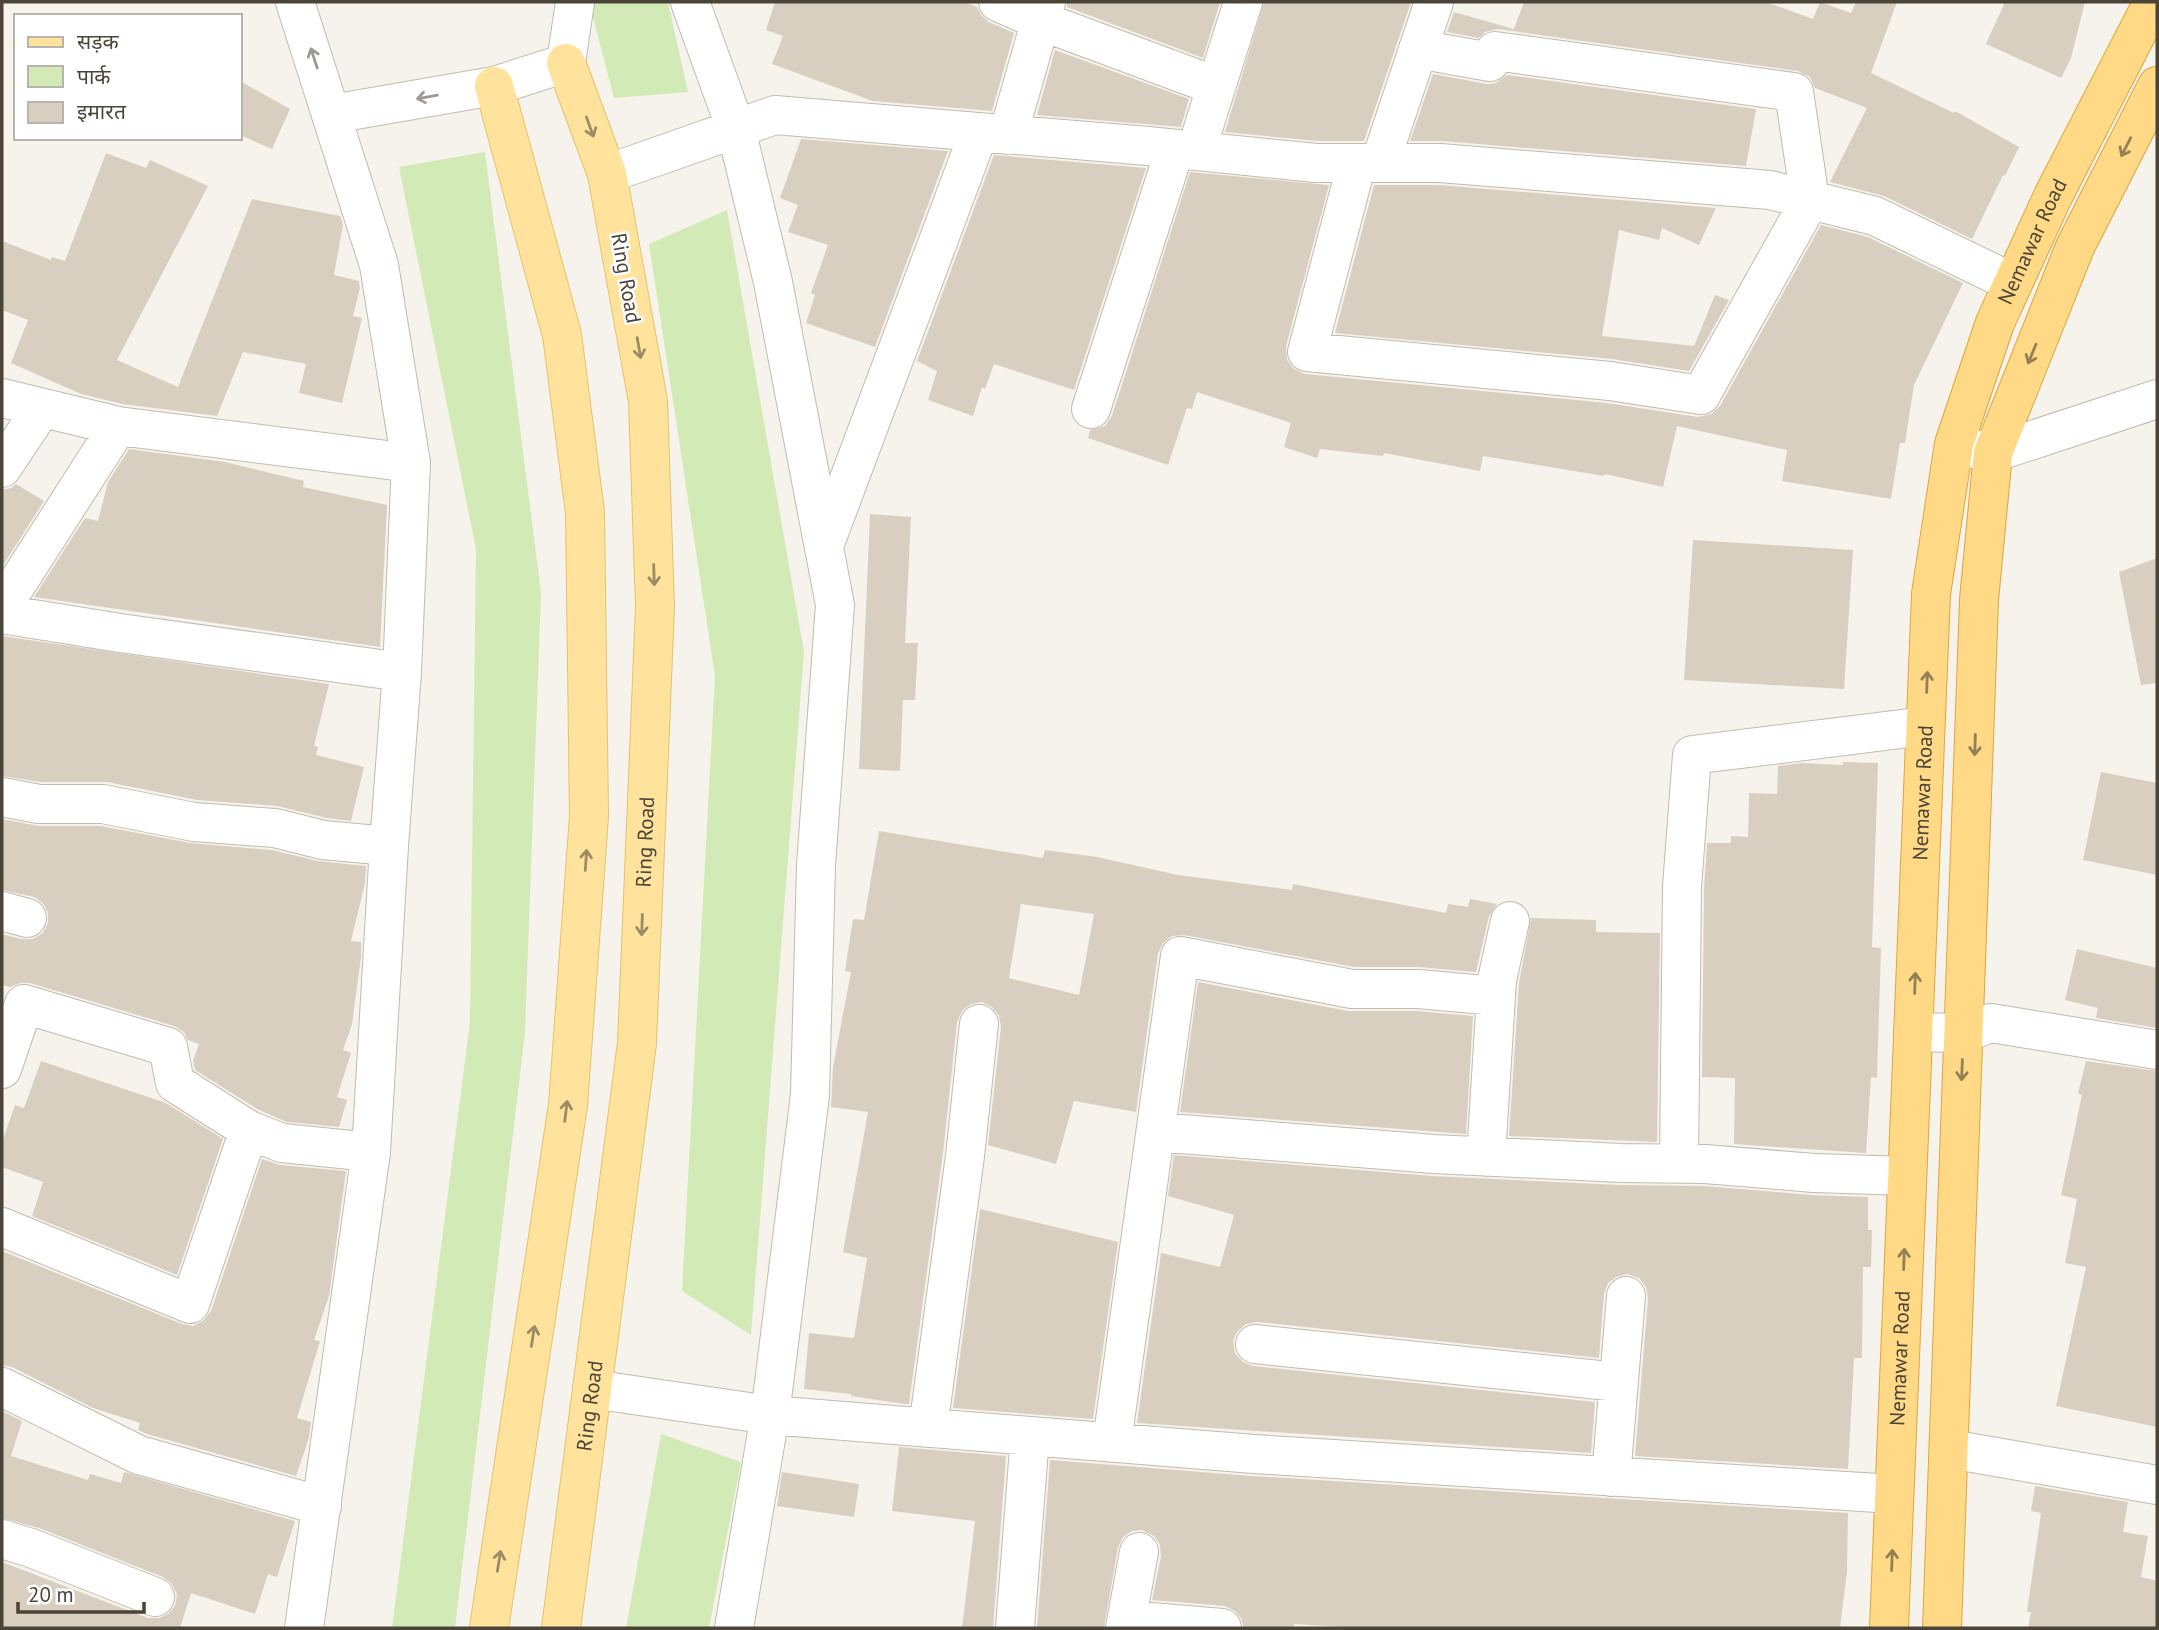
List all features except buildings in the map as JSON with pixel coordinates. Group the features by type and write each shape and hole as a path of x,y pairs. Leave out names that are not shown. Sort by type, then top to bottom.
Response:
{"highway":[{"name":"Nemawar Road","path":"1889,1628 1931,594 1954,444 1995,323 2013,283 2053,196 2153,2"},
{"name":"Nemawar Road","path":"1942,1628 1979,600 1993,453 2075,247 2157,86"},
{"path":"1931,594 1979,600"}],"main road":[{"name":"Ring Road","path":"561,1628 638,1043 655,607 648,401 607,174 566,63"},
{"path":"489,1628 568,1105 589,816 585,512 562,335 494,86"}],"street":[{"path":"295,2 379,265 411,463 402,672 388,846 371,1152 304,1628"},
{"path":"332,114 494,86 566,63 575,2"},
{"path":"690,2 736,129 773,282 835,605 816,865 810,1095 770,1415 734,1628"},
{"path":"998,2 1044,12 1216,86"},
{"path":"1091,409 1185,150 1216,86 1243,2"},
{"path":"1418,49 1490,62 1495,51 1794,92 1810,200 1701,394 1610,381 1307,352 1369,163 1418,49 1434,2"},
{"path":"824,547 1044,12"},
{"path":"607,174 775,115 1316,163 1440,163 1756,189 1810,200 1875,216 2013,283"},
{"path":"2,398 118,426 411,463"},
{"path":"1954,444 1993,453 2157,399"},
{"path":"2,468 42,408"},
{"path":"2,607 118,426"},
{"path":"2,614 402,672"},
{"path":"1679,1163 1682,887 1692,755 1925,726"},
{"path":"2,797 39,804 103,804 194,821 275,828 323,841 388,846"},
{"path":"1486,1157 1497,980 1510,920"},
{"path":"1112,1442 1180,956 1352,989 1418,989 1496,996"},
{"path":"2,1069 24,1004 168,1047 175,1083 249,1130 282,1143 371,1152"},
{"path":"1913,1032 1963,1033 1992,1023 2157,1050"},
{"path":"928,1428 965,1156 979,1024"},
{"path":"2,1227 190,1304 249,1130"},
{"path":"1156,1132 1486,1157 1679,1163 1814,1173 1907,1176"},
{"path":"1611,1477 1626,1296"},
{"path":"1255,1344 1618,1382"},
{"path":"2,1387 139,1455 322,1506"},
{"path":"592,1389 770,1415 928,1428 1611,1477 1894,1494"},
{"path":"1016,1628 1030,1436"},
{"path":"1950,1449 2157,1485"},
{"path":"2,1539 155,1597"},
{"path":"1139,1552 1126,1624 1222,1628"}],"green space":[{"path":"589,2 668,2 688,92 614,98"},
{"path":"485,152 541,593 525,1032 455,1628 392,1628 470,1022 476,549 399,167"},
{"path":"727,210 804,652 751,1335 682,1291 715,676 649,244"},
{"path":"661,1434 741,1462 709,1628 626,1628"}]}
